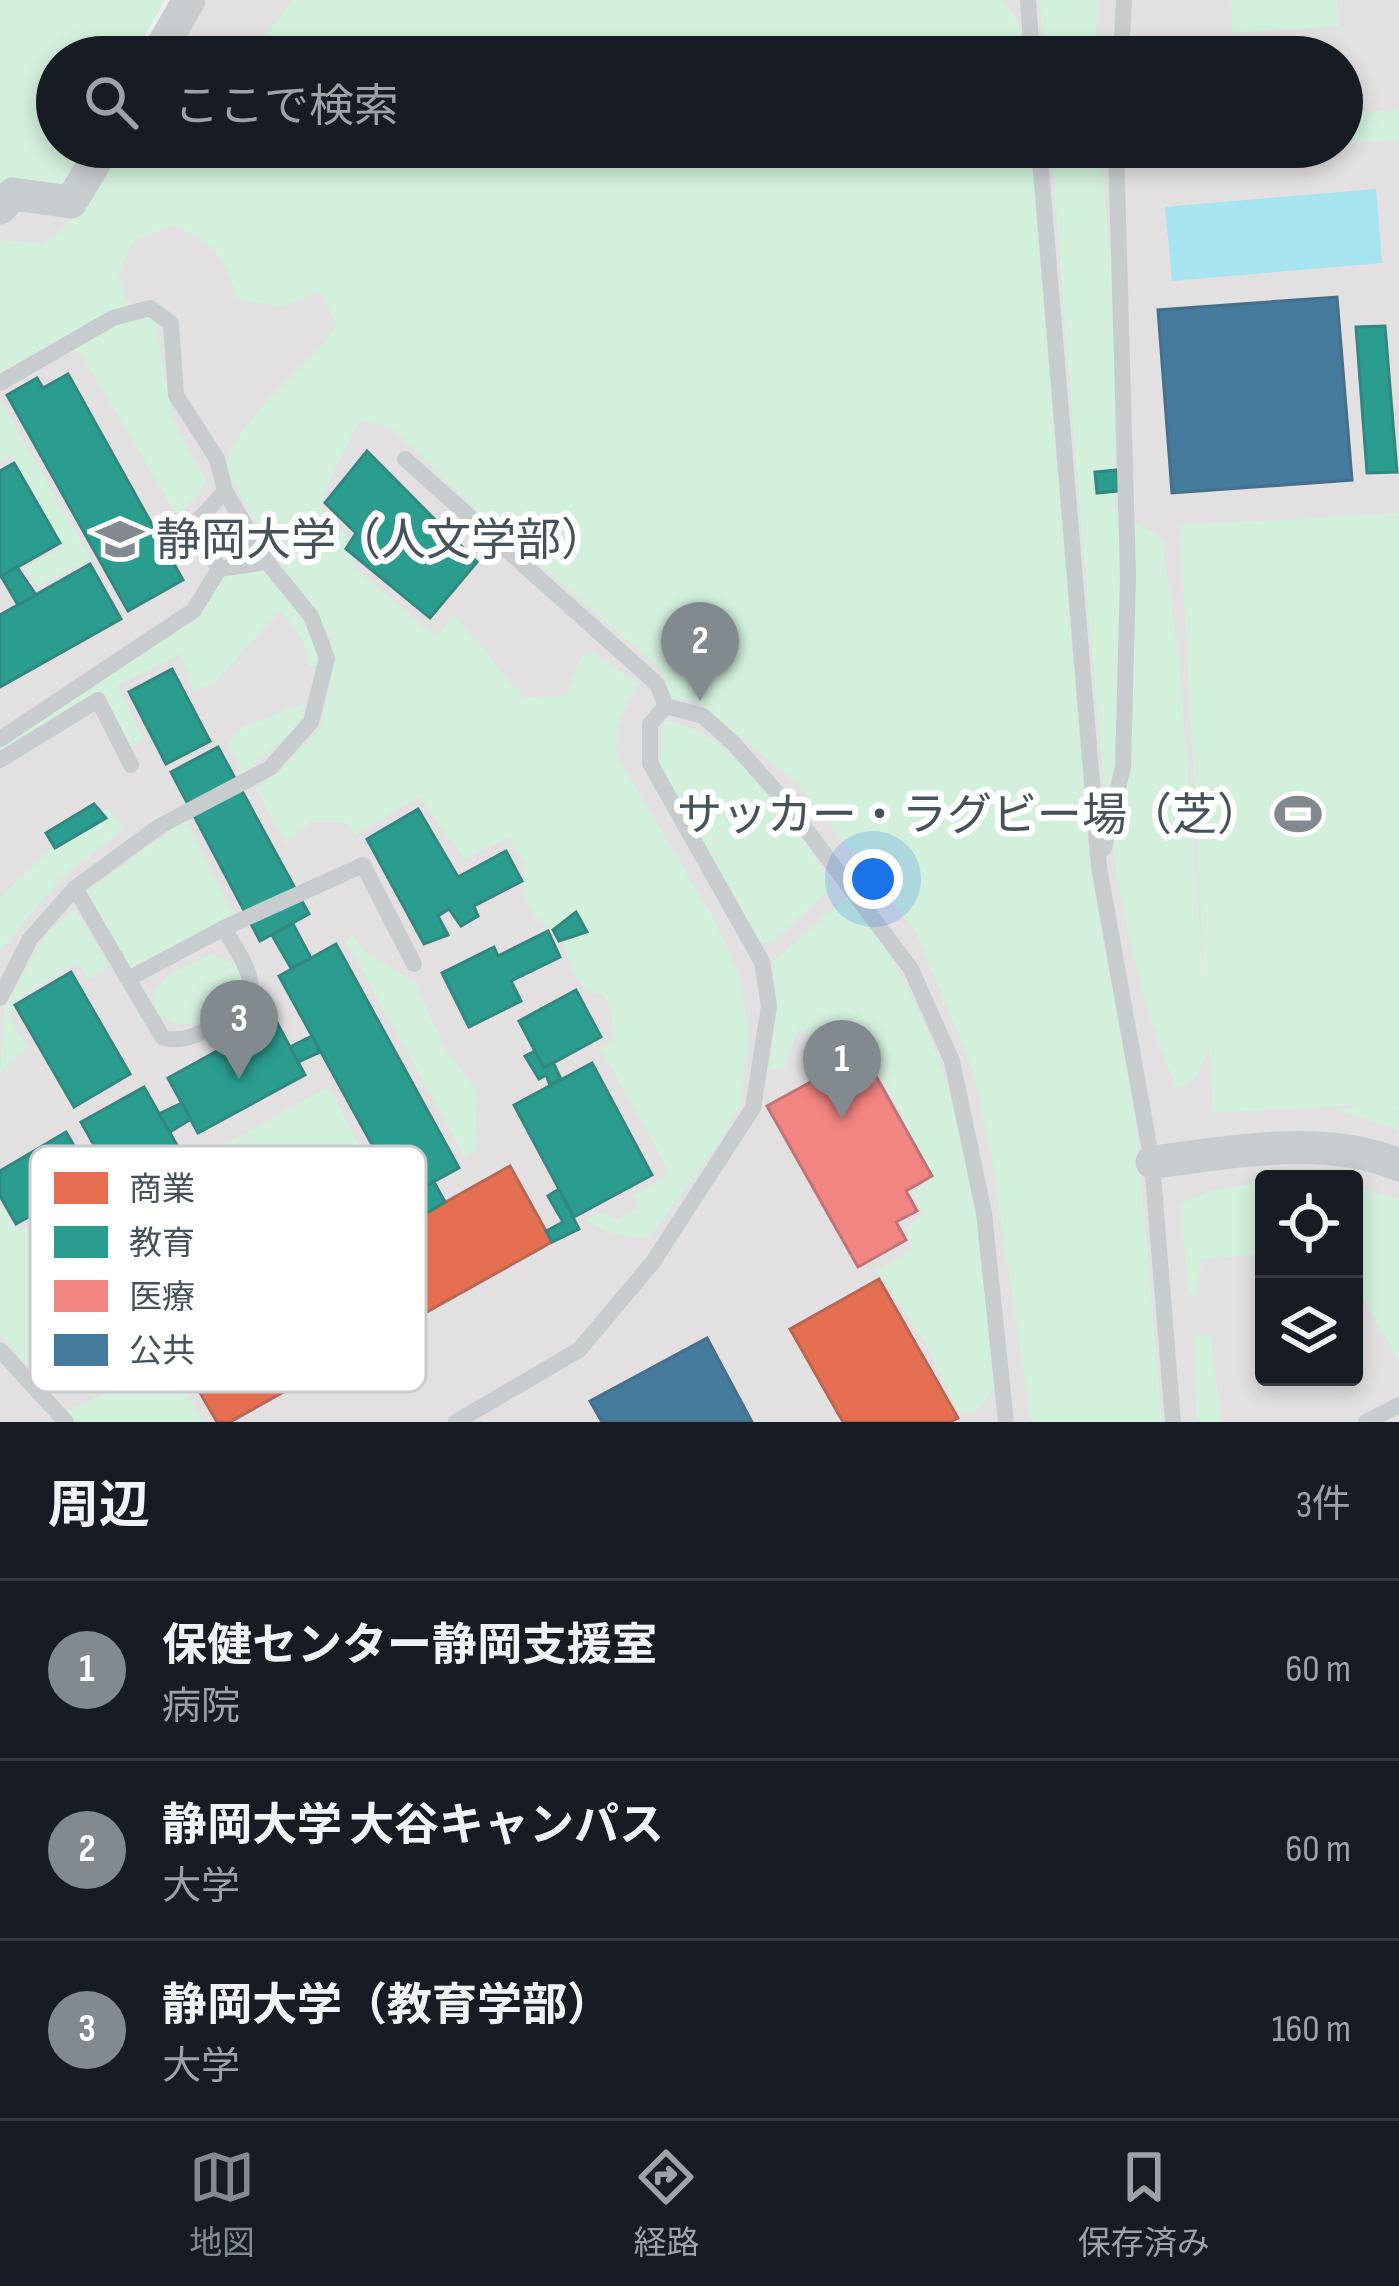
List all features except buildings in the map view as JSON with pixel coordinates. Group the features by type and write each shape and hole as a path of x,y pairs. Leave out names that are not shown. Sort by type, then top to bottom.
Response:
{"street":[{"path":"169,36 190,0"},
{"path":"0,208 13,194 71,202 91,168"},
{"path":"1152,1162 1285,1148 1339,1150 1399,1165"}],"lane":[{"path":"1012,0 1030,23"},
{"path":"1028,0 1031,36"},
{"path":"1122,36 1124,0"},
{"path":"1041,168 1099,867 1152,1162 1173,1422"},
{"path":"1099,867 1124,767 1128,576 1117,168"},
{"path":"0,383 113,318 149,308 171,323 176,395 217,459 225,491 268,562 311,616 327,658 311,722 270,768 160,826 75,889 30,940 0,998"},
{"path":"405,459 657,684 666,706"},
{"path":"219,569 194,526 225,491"},
{"path":"219,569 268,562"},
{"path":"0,739 194,610 219,569"},
{"path":"0,760 98,700 131,765"},
{"path":"456,1422 579,1350 653,1262 754,1108 769,1006 762,962 650,763 650,724 666,706"},
{"path":"666,706 703,716 733,743 788,804 911,969 952,1061 984,1213 1006,1422"},
{"path":"128,979 224,928 363,865 414,964"},
{"path":"75,889 163,1038 182,1042 240,1015 252,991 249,971 224,928"},
{"path":"0,1350 30,1383"},
{"path":"38,1392 66,1422"},
{"path":"1366,1422 1399,1405"}],"shaded area":[{"path":"199,0 1399,0 1399,1422 0,1422 0,222 84,168 1363,168 1363,36 179,36"}],"green space":[{"path":"0,0 165,0 145,36 36,36 36,168 75,168 64,188 0,186"},
{"path":"294,0 1004,0 1021,36 264,36"},
{"path":"1040,0 1097,0 1096,36 1043,36"},
{"path":"1231,0 1337,0 1339,26 1233,33"},
{"path":"1399,110 1399,140 1363,143 1363,112"},
{"path":"104,168 1033,168 1091,871 1136,1121 1162,1422 1031,1422 991,1152 973,1070 917,934 797,783 697,702 669,698 663,671 484,517 393,429 359,420 321,509 349,537 354,567 436,637 454,614 523,697 566,696 582,656 593,653 637,683 617,727 616,754 715,921 738,972 749,1032 741,1103 720,1142 648,1238 615,1233 586,1219 601,1212 618,1220 639,1207 634,1195 666,1176 665,1164 601,1049 614,1039 610,1005 602,994 587,991 576,978 562,940 533,914 525,896 525,864 509,838 464,859 419,797 355,835 345,822 310,822 286,843 255,788 279,772 321,727 333,665 331,639 279,565 225,468 244,429 336,325 321,291 281,307 237,299 222,262 198,238 173,225 134,241 119,273 124,299 155,322 173,420 207,483 178,517 80,352 39,354 0,372 0,240 44,244 65,228"},
{"name":"サッカー・ラグビー場（芝）","path":"1054,168 1101,168 1115,297 1115,509 1162,539 1179,660 1205,991 1180,525 1399,513 1399,1103 1394,1105 1399,1106 1399,1130 1338,1110 1360,1105 1213,1113 1209,1046 1198,1076 1177,1089 1138,973 1114,853 1078,494"},
{"path":"0,399 91,559 38,587 24,569 64,546 10,457 0,462"},
{"path":"263,570 308,626 317,665 308,666 304,643 281,610 213,684 194,691 181,654 118,685 144,740 128,749 97,696 0,755 0,746 197,619 207,604 209,585 231,573"},
{"path":"305,703 299,726 243,773 227,741 244,727"},
{"path":"664,720 691,728 716,743 763,785 832,888 773,941 760,945 659,769"},
{"path":"109,807 124,828 61,878 0,951 0,897 54,846"},
{"path":"186,820 235,917 133,971 86,892"},
{"path":"849,895 888,953 918,1010 959,1127 973,1187 1000,1382 975,1412 958,1411 924,1341 877,1271 912,1249 906,1228 923,1214 913,1192 930,1179 898,1108 855,1037 844,1030 818,1040 799,1029 783,1068 769,1070 777,1005 772,962"},
{"path":"75,908 109,965 90,979 77,963 21,997 9,1017 28,1047 0,1073 4,1007 46,935"},
{"path":"353,935 366,952 415,982 443,1045 477,1091 475,1150 465,1157 346,941"},
{"path":"210,954 235,964 242,978 240,993 220,1012 200,1022 168,1021 158,1013 156,989 167,977"},
{"path":"328,1087 360,1146 223,1146"},
{"path":"1255,1184 1255,1255 1202,1259 1196,1296 1188,1294 1181,1203 1211,1191"},
{"path":"1363,1189 1399,1199 1399,1361 1363,1299"},
{"path":"0,1205 16,1230 30,1228 30,1368 0,1335"},
{"path":"1210,1334 1222,1422 1199,1422 1196,1414 1194,1336"},
{"path":"187,1392 204,1422 78,1422 64,1412 106,1393"}],"water":[{"path":"1376,189 1382,263 1172,281 1165,207"}],"place":[{"name":"静岡大学（人文学部）","path":"120,539"},
{"name":"静岡大学 大谷キャンパス","path":"700,701"},
{"name":"サッカー・ラグビー場（芝）","path":"1298,814"},
{"name":"静岡大学（教育学部）","path":"239,1079"},
{"name":"保健センター静岡支援室","path":"842,1119"}]}
